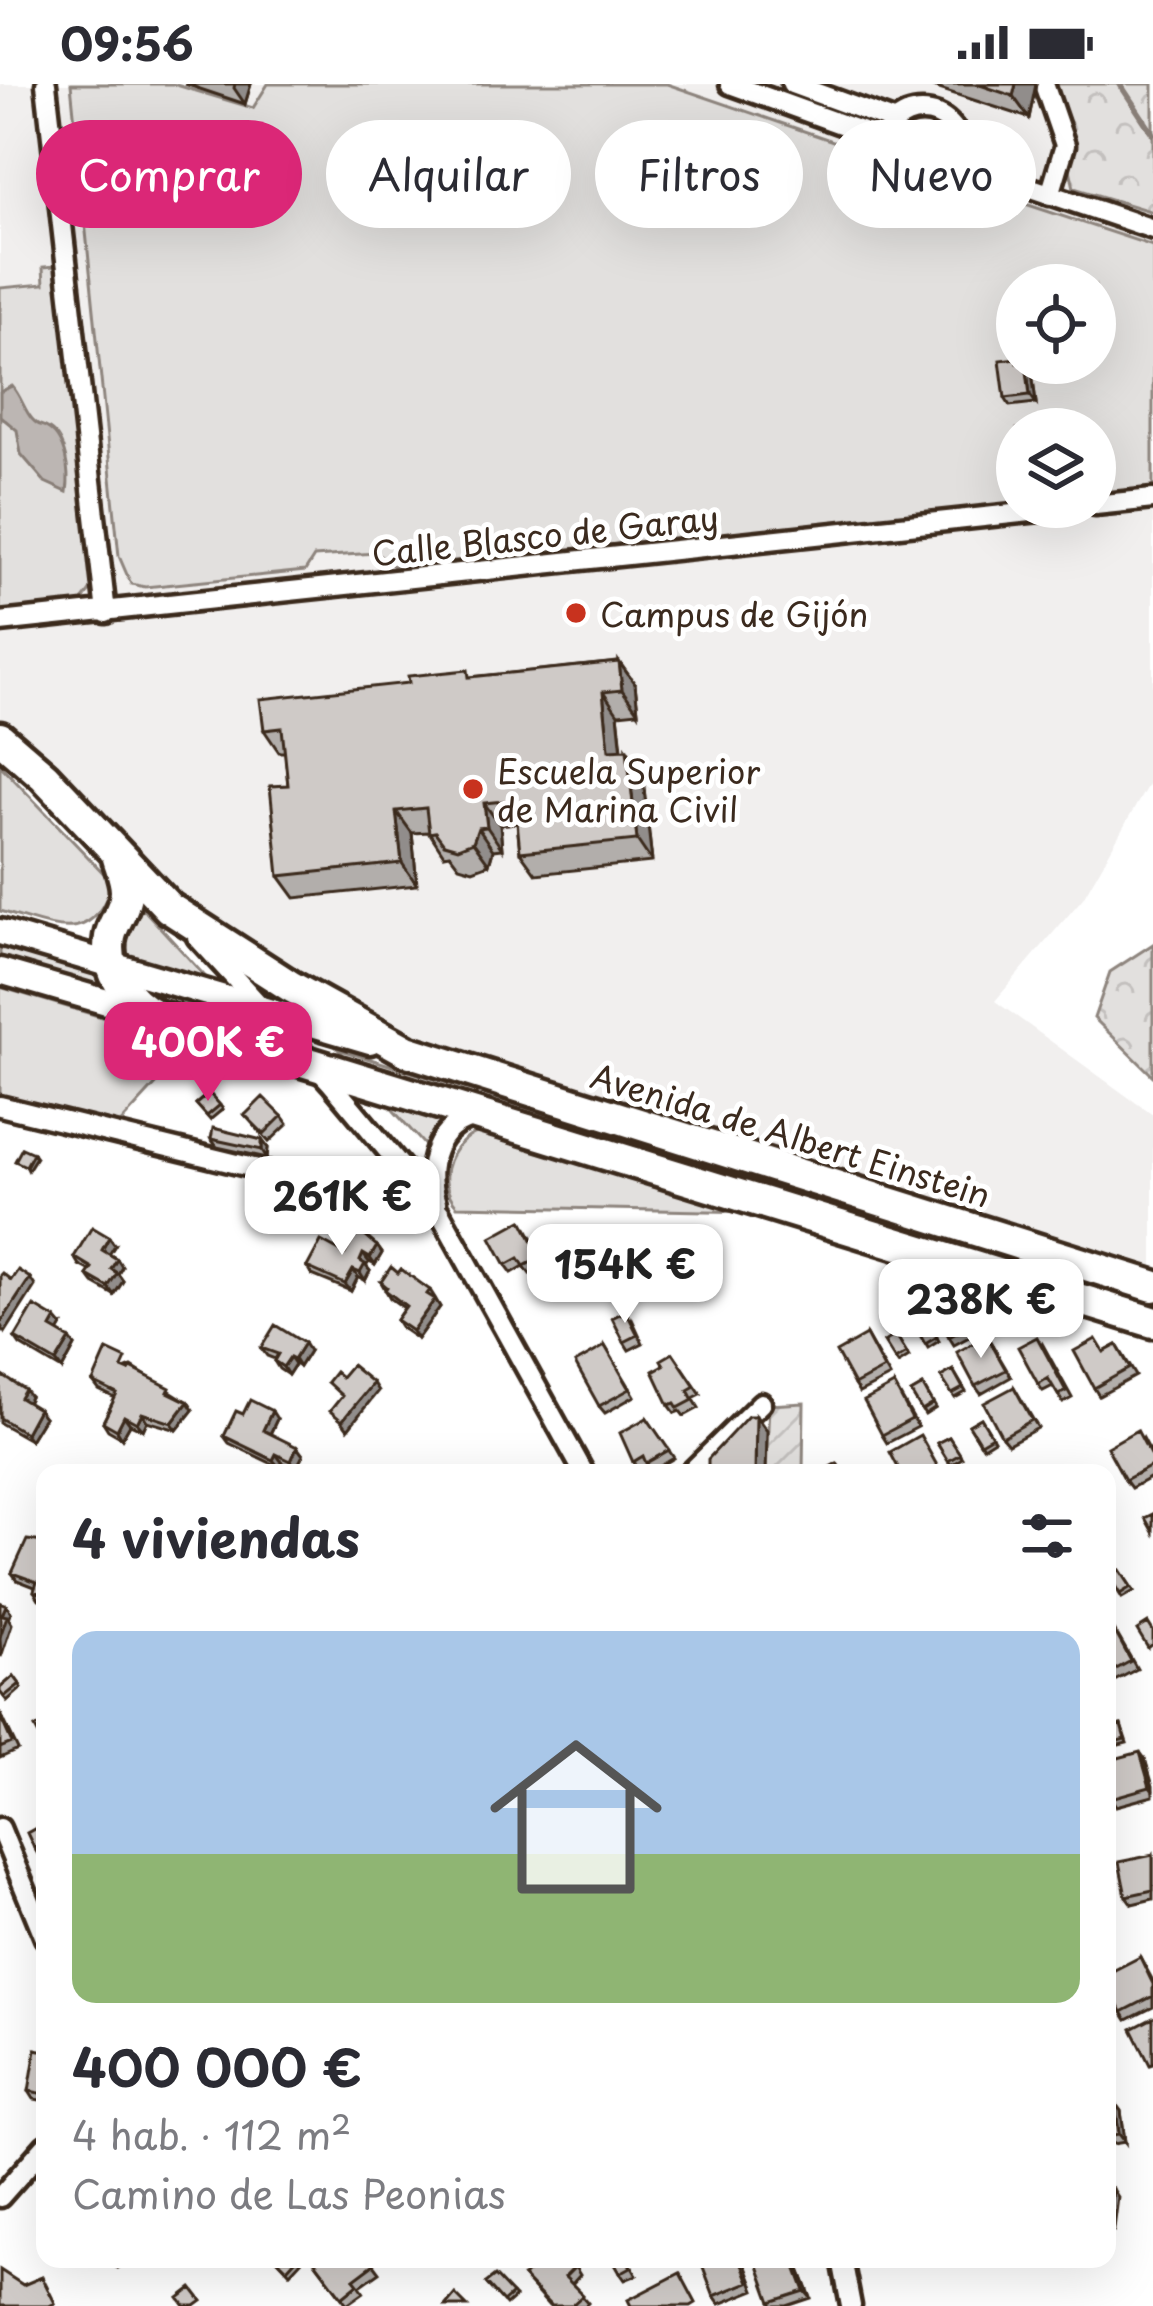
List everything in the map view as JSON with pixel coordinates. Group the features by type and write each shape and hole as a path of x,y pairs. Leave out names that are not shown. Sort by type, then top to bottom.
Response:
{"highway":[{"path":"0,718 44,776"},
{"path":"0,738 44,776"},
{"name":"Avenida de Albert Einstein","path":"44,776 169,908 290,986 407,1052 1153,1286"},
{"path":"116,850 127,886 122,913 110,933 112,966 123,990 140,1008 156,1016 1153,1322"}],"street":[{"path":"46,84 106,613"},
{"path":"730,84 853,120"},
{"path":"792,84 867,120"},
{"path":"1044,84 1065,145 1050,194"},
{"path":"906,120 918,112 945,120"},
{"path":"1036,189 1153,230"},
{"path":"1116,503 1153,499"},
{"name":"Calle Blasco de Garay","path":"0,634 9,622 996,516"},
{"path":"169,908 314,1064 440,1213"},
{"name":"Avenida de Albert Einstein","path":"0,932 407,1052"},
{"path":"56,949 92,944 110,933"},
{"path":"0,971 156,1016"},
{"path":"0,1106 336,1189 412,1199 440,1213"},
{"path":"486,1115 463,1120 446,1133 431,1158 430,1184 440,1213 579,1464"},
{"path":"699,1464 761,1403"},
{"path":"0,1828 36,1916"},
{"path":"0,2197 36,2156"},
{"path":"844,2268 851,2306"}],"shaded area":[{"name":"Campus de Gijón","path":"0,84 1153,84 1153,776 1083,898 995,1001 1153,1115 1153,1286 407,1051 169,908 0,718"},
{"path":"12,386 32,419 59,441 67,467 67,492 45,482 21,454 17,430 0,416 0,392"}],"green space":[{"path":"71,84 173,84 253,108 268,84 667,84 772,120 595,120 595,228 803,228 803,131 827,139 827,228 1036,228 1036,207 1153,246 1153,489 1116,493 1116,408 996,408 996,505 395,567 376,553 314,557 305,571 145,587 131,584 119,556 86,228 302,228 302,120 75,120"},
{"path":"1044,84 1153,84 1153,212 1074,188"},
{"path":"66,265 101,572 72,610 49,618 0,622 0,288 44,284 43,267"},
{"path":"0,765 112,882 104,903 82,925 53,926 0,911"},
{"path":"132,909 145,911 214,986 116,958"},
{"path":"0,932 265,1010 314,1064 0,971"},
{"path":"1153,944 1153,1076 1094,1018 1110,972"},
{"path":"0,987 193,1044 114,1130 0,1099"},
{"path":"338,1049 1153,1302 1153,1311 350,1062"},
{"path":"376,1091 454,1114 428,1149"},
{"path":"485,1130 756,1212 457,1206 446,1183 449,1160 463,1141"},
{"path":"804,1403 803,1464 766,1464 769,1405"}],"building":[{"path":"977,84 1016,84 1013,96"},
{"path":"1003,384 1029,384 1030,395 1005,398"},
{"name":"Escuela Superior de Marina Civil","path":"619,662 622,690 603,692 609,750 627,749 637,840 520,852 515,800 484,803 487,827 478,828 473,842 458,848 444,844 435,832 429,833 426,808 396,811 402,863 279,876 270,786 288,785 282,728 264,730 260,699 409,683 408,676 468,670 469,677"},
{"path":"209,1093 220,1105 207,1116 196,1104"},
{"path":"263,1097 282,1116 264,1134 245,1115"},
{"path":"213,1128 262,1140 262,1150 211,1139"},
{"path":"22,1148 33,1153 26,1166 15,1161"},
{"path":"522,1220 541,1257 524,1266 519,1258 506,1265 491,1237"},
{"path":"92,1227 109,1237 102,1250 117,1259 111,1269 117,1273 108,1287 87,1275 92,1268 74,1257"},
{"path":"358,1230 377,1246 370,1258 363,1254 360,1273 353,1270 345,1284 307,1267 321,1241 345,1254"},
{"path":"602,1238 609,1249 615,1245 631,1269 607,1285 596,1270 604,1264 591,1246"},
{"path":"563,1266 573,1286 554,1295 545,1275"},
{"path":"391,1267 430,1290 427,1294 435,1299 412,1331 396,1320 406,1306 381,1282"},
{"path":"18,1270 30,1278 0,1324 0,1275 11,1280"},
{"path":"961,1287 979,1321 949,1337 931,1304"},
{"path":"34,1306 56,1319 51,1328 70,1339 56,1362 15,1338"},
{"path":"626,1311 638,1335 624,1342 612,1318"},
{"path":"926,1319 937,1337 925,1344 915,1326"},
{"path":"275,1325 304,1343 283,1367 274,1361 278,1354 261,1348"},
{"path":"866,1335 884,1369 854,1385 836,1352"},
{"path":"896,1335 907,1353 895,1360 884,1342"},
{"path":"987,1336 1006,1370 975,1386 957,1352"},
{"path":"1037,1337 1066,1391 1058,1395 1048,1378 1038,1384 1018,1347"},
{"path":"1096,1339 1104,1352 1117,1345 1130,1368 1094,1388 1074,1351"},
{"path":"605,1346 630,1389 599,1406 575,1363"},
{"path":"107,1350 126,1359 122,1368 170,1388 168,1392 188,1402 172,1423 142,1413 137,1423 124,1416 117,1430 103,1422 117,1394 93,1382"},
{"path":"673,1353 695,1386 688,1390 693,1400 678,1408 675,1403 669,1405 653,1371"},
{"path":"351,1365 373,1383 342,1421 330,1411 342,1396 327,1382 335,1372 341,1377"},
{"path":"953,1370 963,1388 952,1394 941,1377"},
{"path":"3,1376 25,1390 20,1398 38,1409 25,1433 0,1418"},
{"path":"894,1385 912,1419 882,1435 864,1401"},
{"path":"923,1386 933,1404 922,1411 911,1393"},
{"path":"1014,1387 1032,1420 1002,1437 984,1403"},
{"path":"250,1400 272,1411 263,1430 297,1447 291,1461 276,1454 273,1460 224,1436 236,1411 243,1414"},
{"path":"748,1416 756,1416 755,1464 708,1464"},
{"path":"647,1418 669,1450 646,1463 643,1456 633,1462 620,1433"},
{"path":"981,1418 992,1436 980,1443 969,1425"},
{"path":"1137,1430 1153,1465 1125,1480 1107,1447"},
{"path":"920,1435 936,1464 896,1464 890,1452"},
{"path":"949,1437 960,1454 948,1461 937,1443"},
{"path":"27,1540 36,1541 36,1582 12,1573"},
{"path":"1120,1570 1131,1587 1120,1594 1116,1587"},
{"path":"0,1602 6,1605 2,1615 7,1616 0,1637"},
{"path":"1148,1623 1153,1644 1148,1648 1137,1630"},
{"path":"1116,1634 1131,1661 1116,1669"},
{"path":"14,1676 20,1684 4,1697 0,1688"},
{"path":"0,1716 12,1743 0,1748"},
{"path":"1121,1725 1125,1739 1116,1742 1116,1726"},
{"path":"1140,1752 1150,1787 1116,1797 1116,1759"},
{"path":"36,1828 36,1847 34,1848 27,1833"},
{"path":"1153,1855 1153,1890 1126,1896 1119,1862"},
{"path":"1140,1957 1153,1984 1153,1996 1122,2012 1116,2000 1116,1969"},
{"path":"1153,2018 1153,2064 1150,2065 1132,2029"},
{"path":"36,2049 36,2092 29,2091"},
{"path":"320,2268 369,2268 354,2279 358,2284 342,2297"},
{"path":"532,2268 574,2268 565,2277 583,2295 571,2306 551,2306 523,2277"},
{"path":"703,2268 744,2268 749,2282 714,2296"},
{"path":"759,2268 796,2268 805,2291 771,2302"},
{"path":"0,2270 23,2285 42,2277 55,2303 0,2306"},
{"path":"680,2273 696,2303 631,2306 628,2300"},
{"path":"495,2276 512,2294 503,2302 486,2283"},
{"path":"192,2288 202,2301 185,2306 179,2298"},
{"path":"455,2294 467,2306 445,2306"}],"waterway":[{"path":"1120,84 1153,134"}],"place":[{"name":"Campus de Gijón","path":"576,613"},
{"name":"Escuela Superior de Marina Civil","path":"473,789"}]}
